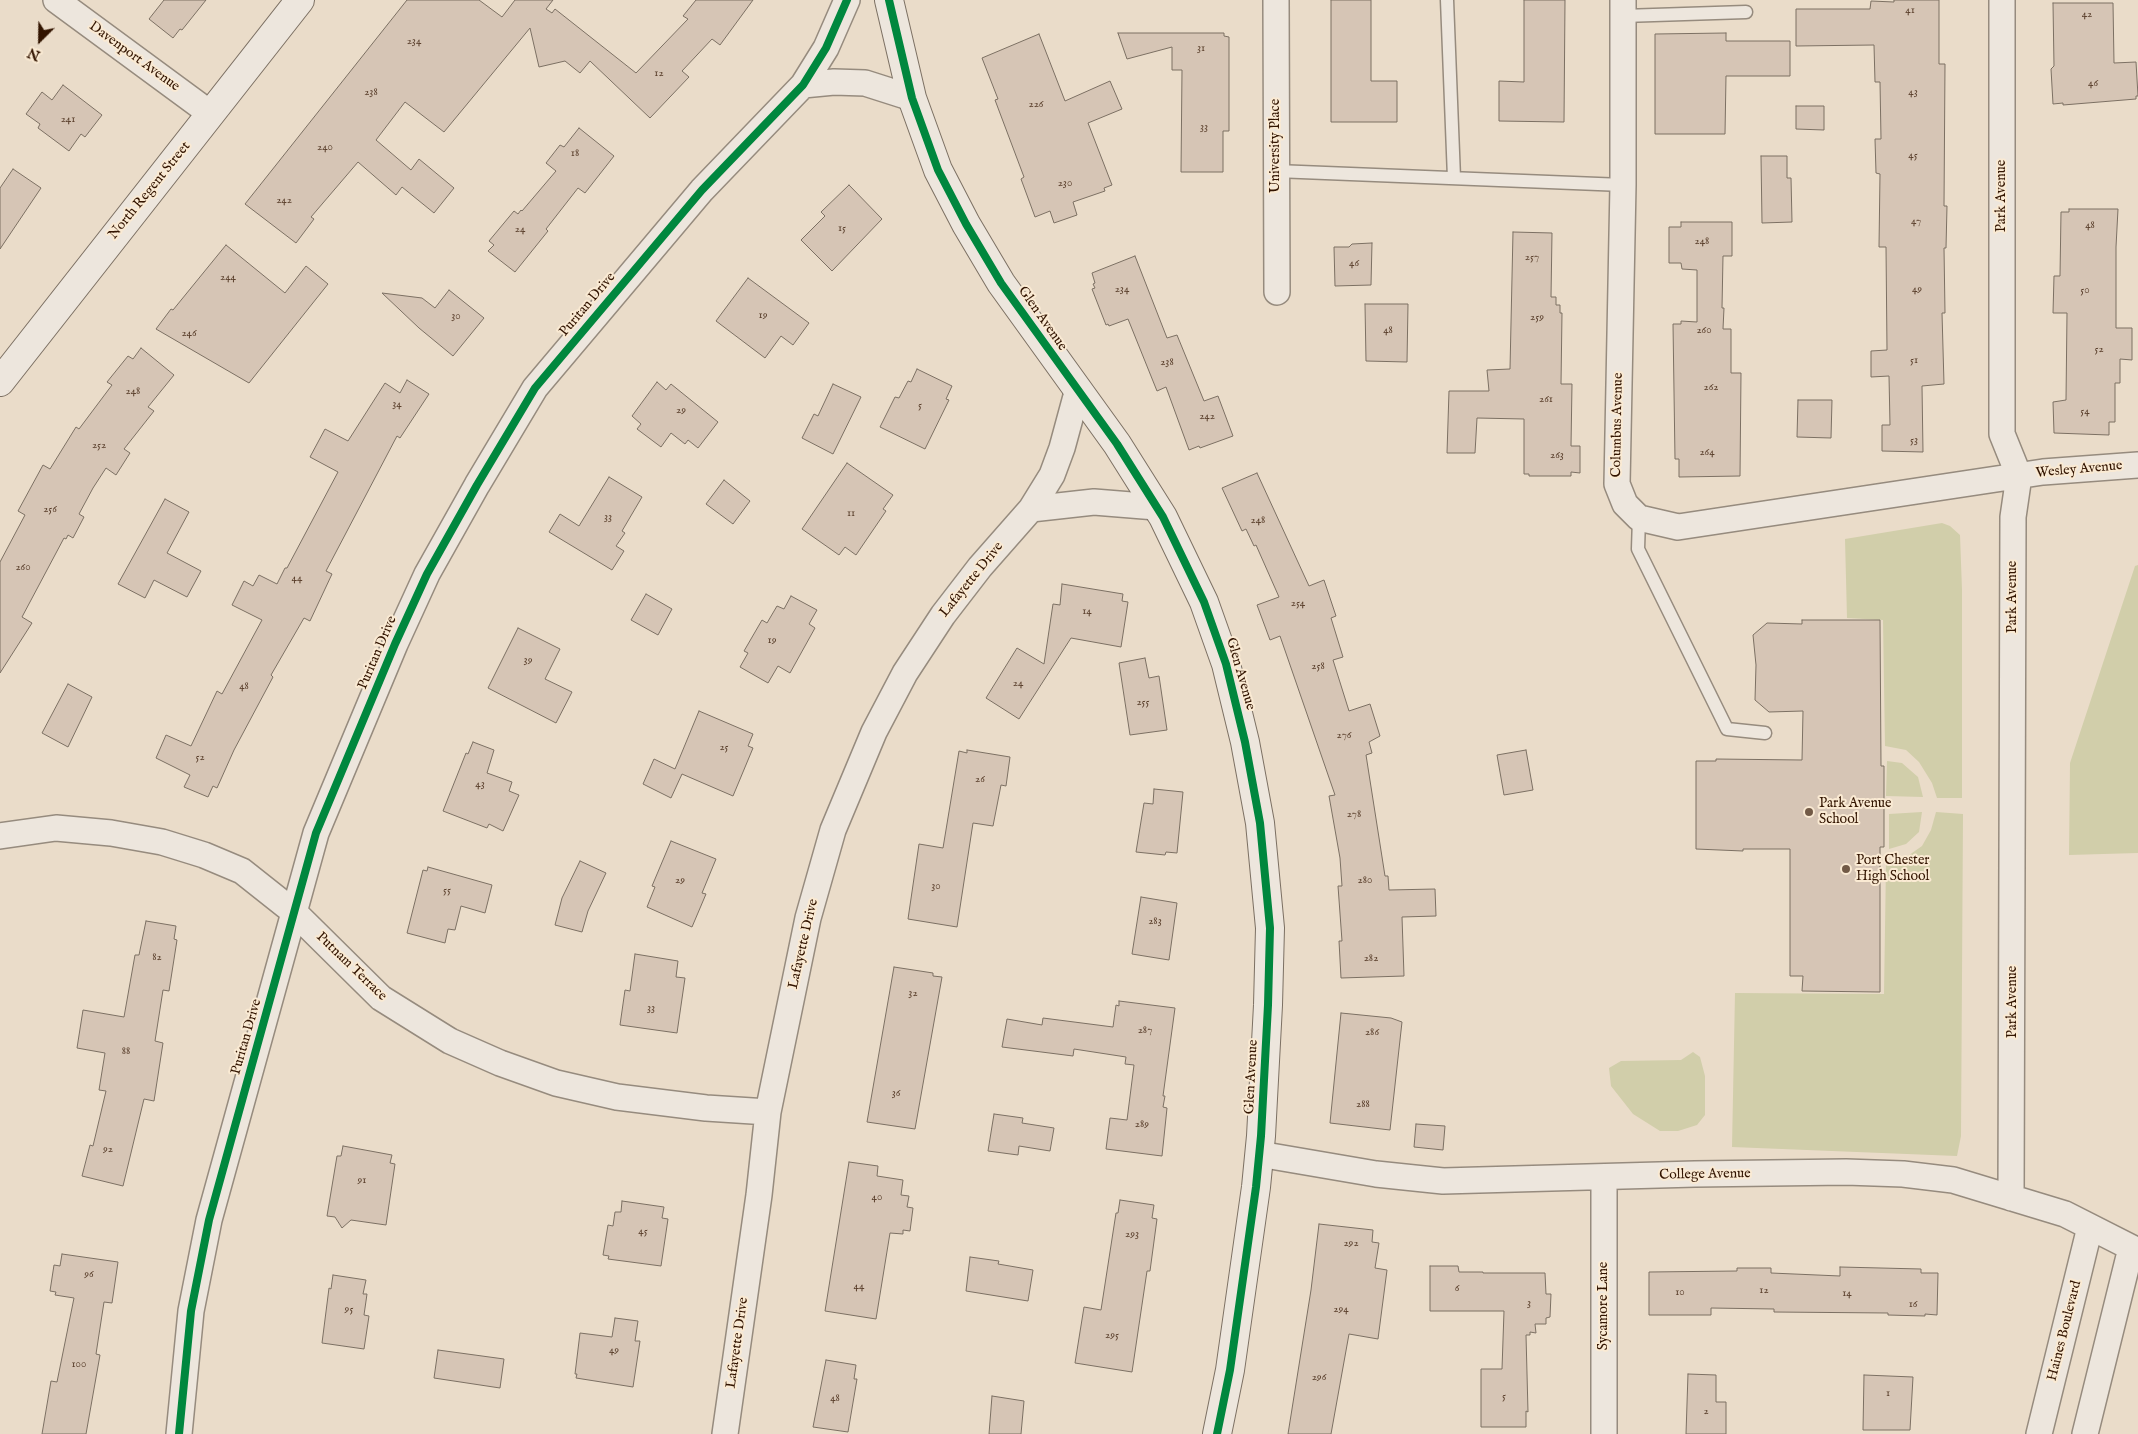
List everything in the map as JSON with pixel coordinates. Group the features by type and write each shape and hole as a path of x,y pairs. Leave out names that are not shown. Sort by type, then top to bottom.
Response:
{"street":[{"name":"Davenport Avenue","path":"56,0 211,114"},
{"name":"North Regent Street","path":"0,382 300,0"},
{"name":"Puritan Drive","path":"179,1434 191,1311 209,1220 316,833 395,644 427,574 535,388 702,190 803,85 826,48 847,0"},
{"name":"Glen Avenue","path":"889,0 912,98 938,170 966,224 1001,283 1117,444 1156,507 1204,602 1226,664 1244,742 1260,823 1270,928 1268,1005 1259,1154 1230,1370 1217,1434"},
{"name":"University Place","path":"1276,0 1277,292"},
{"name":"Park Avenue","path":"2002,0 2002,434 2019,476 2013,517 2011,1198"},
{"name":"Columbus Avenue","path":"1623,8 1623,185 1617,484 1625,504 1639,518"},
{"path":"803,85 834,82 864,83 912,98"},
{"name":"Lafayette Drive","path":"725,1434 759,1195 768,1112 810,909 833,830 874,732 905,673 943,615 980,567 1031,509 1052,474 1062,448 1078,389"},
{"name":"Wesley Avenue","path":"2019,476 2138,465"},
{"path":"1639,518 1678,527 2019,476"},
{"path":"1031,509 1094,502 1156,507"},
{"name":"Putnam Terrace","path":"0,836 56,828 162,842 204,855 242,871 295,913 381,998 450,1041 500,1063 556,1083 617,1097 706,1108 768,1112"},
{"name":"College Avenue","path":"1259,1154 1376,1174 1443,1181 1695,1174 1846,1172 1902,1174 1953,1180 2065,1214 2134,1249"},
{"name":"Sycamore Lane","path":"1604,1178 1604,1434"},
{"name":"Haines Boulevard","path":"2039,1434 2090,1227"},
{"path":"2085,1434 2134,1249"}],"lane":[{"path":"1448,0 1454,178"},
{"path":"1623,8 1746,12"},
{"path":"1276,171 1623,185"},
{"path":"1639,518 1638,549 1726,729 1764,733"}],"shaded area":[{"path":"1942,523 1950,526 1960,535 1962,590 1962,798 1937,798 1932,783 1919,762 1906,750 1885,746 1883,620 1847,618 1845,539"},
{"path":"2138,565 2138,853 2069,855 2070,763 2135,566"},
{"path":"1887,761 1902,763 1918,777 1923,797 1886,796"},
{"path":"1922,812 1919,832 1906,844 1889,849 1889,814"},
{"path":"1936,812 1963,814 1961,1136 1957,1156 1732,1147 1735,993 1884,994 1886,864 1902,860 1922,846 1931,830"},
{"path":"1693,1052 1700,1057 1705,1076 1705,1115 1697,1125 1678,1131 1660,1131 1633,1114 1611,1086 1609,1068 1621,1061 1681,1060"}],"building":[{"path":"164,0 206,0 182,30 180,29 173,38 149,19"},
{"path":"407,0 479,0 502,17 515,0 553,0 546,9 552,13 555,9 636,73 688,19 683,16 696,0 753,0 720,45 712,39 682,71 689,77 650,118 590,61 580,73 565,61 539,67 530,28 444,132 405,102 376,140 411,170 419,159 454,188 434,213 402,187 396,195 358,162 311,217 314,219 296,243 245,204"},
{"path":"1331,0 1371,0 1371,81 1397,81 1397,122 1331,122"},
{"path":"1524,0 1565,0 1564,122 1499,121 1499,81 1524,82"},
{"path":"1894,0 1939,0 1939,64 1945,64 1944,206 1947,206 1946,248 1944,248 1945,313 1942,313 1944,384 1922,386 1923,452 1882,451 1882,425 1890,425 1889,376 1871,377 1871,351 1887,350 1886,247 1879,247 1880,174 1876,173 1875,139 1881,139 1880,82 1875,82 1874,45 1796,46 1796,9 1870,9 1871,1 1894,2"},
{"path":"2053,3 2113,3 2114,63 2136,62 2138,96 2136,96 2136,99 2063,105 2063,103 2053,104 2051,69 2054,66"},
{"path":"1118,33 1224,33 1224,36 1229,37 1229,131 1223,131 1223,172 1181,172 1182,70 1172,70 1172,47 1127,59"},
{"path":"1726,33 1726,41 1790,41 1790,76 1726,76 1725,134 1655,134 1655,34"},
{"path":"1039,34 1065,101 1110,81 1122,109 1088,123 1112,185 1104,188 1105,191 1073,202 1077,215 1054,223 1050,211 1035,217 1021,179 1024,177 995,100 998,99 982,58"},
{"path":"63,85 102,115 85,137 81,134 69,151 38,128 40,124 26,114 42,92 52,100"},
{"path":"1796,106 1824,106 1824,130 1796,129"},
{"path":"579,128 614,156 585,193 578,188 546,229 548,231 515,272 488,251 494,245 489,241 514,211 518,214 522,211 556,171 546,163 560,145 564,147"},
{"path":"1761,156 1787,156 1787,178 1791,178 1792,222 1762,223"},
{"path":"13,169 41,188 0,249 0,188"},
{"path":"849,185 882,219 832,271 801,240 825,216 821,212"},
{"path":"2069,209 2118,209 2116,328 2132,328 2132,360 2120,359 2120,383 2115,383 2115,422 2109,422 2109,435 2054,433 2053,402 2066,400 2067,313 2053,313 2054,276 2060,276 2061,212 2069,212"},
{"path":"1681,222 1732,222 1732,256 1723,256 1722,308 1724,308 1723,329 1731,329 1731,373 1741,373 1740,476 1679,477 1679,459 1675,459 1673,324 1681,324 1681,321 1697,322 1697,270 1682,269 1681,263 1669,263 1669,227 1681,227"},
{"path":"1513,232 1552,233 1551,297 1556,297 1556,305 1560,305 1560,313 1562,313 1561,384 1572,384 1571,446 1580,446 1580,473 1571,472 1571,476 1529,476 1529,474 1524,474 1524,419 1477,418 1475,453 1447,453 1449,391 1489,391 1487,370 1510,369"},
{"path":"1372,243 1371,285 1335,286 1334,247 1349,247 1352,244"},
{"path":"226,245 285,293 306,266 328,284 249,383 156,329"},
{"path":"1135,256 1167,338 1177,335 1204,401 1218,396 1233,436 1189,450 1166,387 1157,391 1128,319 1109,326 1108,324 1106,325 1092,289 1095,288 1093,284 1095,283 1092,273"},
{"path":"748,278 809,323 793,345 781,336 765,358 716,321"},
{"path":"449,290 484,318 453,356 419,328 382,293 422,298 435,308"},
{"path":"1365,304 1408,304 1407,362 1366,361"},
{"path":"141,348 174,375 148,407 154,411 124,449 130,453 116,475 106,468 93,488 79,514 84,517 73,538 68,535 66,539 64,538 22,617 32,623 0,673 0,562 25,515 18,511 43,465 50,469 76,427 79,429 112,385 107,382 128,356 133,359"},
{"path":"917,369 952,386 946,399 949,400 925,449 880,427 895,397 899,398 908,381 911,382"},
{"path":"407,380 429,394 400,438 397,436 326,571 332,574 310,621 304,618 271,675 273,677 234,750 217,788 213,786 208,797 184,787 190,775 156,758 166,735 191,746 217,691 222,694 262,620 232,605 244,581 253,586 259,575 277,584 338,472 310,457 325,429 348,441 385,383 400,393"},
{"path":"657,382 666,390 671,384 718,422 698,448 688,440 685,444 671,433 661,447 637,429 641,424 632,416"},
{"path":"833,384 861,397 833,454 802,438 814,414 818,416"},
{"path":"1798,400 1832,400 1831,438 1797,437"},
{"path":"847,463 893,495 883,509 886,511 856,555 845,547 839,555 802,529"},
{"path":"1257,473 1309,586 1324,580 1336,616 1331,618 1343,657 1333,660 1349,711 1370,704 1380,736 1369,742 1372,753 1366,755 1385,876 1388,876 1389,890 1435,889 1436,916 1402,917 1404,976 1341,978 1339,941 1342,941 1338,886 1342,886 1340,858 1329,796 1335,795 1280,636 1270,640 1257,605 1279,597 1256,545 1254,546 1246,529 1242,531 1222,488"},
{"path":"609,477 642,497 622,531 625,533 616,546 624,551 612,570 549,532 560,514 579,526"},
{"path":"724,480 750,501 733,524 706,504"},
{"path":"165,499 189,512 167,553 201,571 187,597 154,580 145,598 118,584"},
{"path":"1062,584 1123,594 1122,601 1128,602 1121,647 1071,638 1019,719 986,698 1017,648 1044,664 1053,604 1060,605"},
{"path":"646,594 672,609 658,635 631,620"},
{"path":"791,596 817,610 809,624 815,628 790,673 778,666 768,683 740,667 748,653 744,651 762,620 767,623 777,606 784,609"},
{"path":"1802,620 1880,620 1881,766 1884,766 1884,847 1880,847 1880,992 1802,991 1803,976 1790,976 1790,849 1743,849 1743,851 1696,849 1696,761 1716,761 1716,759 1802,760 1803,711 1769,712 1755,700 1756,665 1753,635 1767,623 1802,624"},
{"path":"518,628 560,649 545,679 572,692 556,723 488,688"},
{"path":"1145,658 1149,678 1159,676 1167,730 1130,735 1119,663"},
{"path":"68,684 92,697 68,747 42,733"},
{"path":"699,711 753,734 748,746 753,748 733,796 682,774 671,798 643,784 654,759 675,769"},
{"path":"473,742 494,750 487,773 512,782 509,791 519,795 503,831 489,824 487,828 443,811 466,753 468,754"},
{"path":"967,750 1010,757 1006,786 1001,785 993,826 973,823 957,927 908,919 919,844 943,848 959,751 967,753"},
{"path":"1526,750 1533,790 1504,795 1497,755"},
{"path":"1154,789 1183,792 1177,853 1166,852 1165,855 1136,852 1144,803 1153,804"},
{"path":"671,841 716,859 702,893 706,894 692,927 647,907 655,887 652,886"},
{"path":"580,861 606,873 588,911 582,932 555,925 562,898"},
{"path":"428,867 492,885 485,913 461,906 455,930 448,929 445,943 407,933 423,870 427,871"},
{"path":"1141,897 1177,903 1169,960 1132,954"},
{"path":"146,921 176,926 174,939 177,940 169,991 163,990 155,1041 163,1043 154,1101 144,1099 123,1186 82,1176 90,1145 93,1146 106,1091 99,1090 105,1053 77,1048 83,1010 124,1017 135,955 139,955"},
{"path":"635,954 678,961 676,977 685,978 677,1033 620,1025 625,990 630,991"},
{"path":"894,967 933,973 933,976 942,977 915,1129 867,1122"},
{"path":"1119,1001 1175,1008 1163,1096 1165,1096 1163,1107 1167,1108 1162,1156 1106,1149 1110,1118 1127,1120 1134,1065 1125,1064 1126,1057 1074,1049 1073,1056 1002,1047 1007,1019 1042,1025 1043,1018 1113,1027 1116,1005 1119,1006"},
{"path":"1341,1013 1391,1018 1402,1022 1390,1130 1330,1123"},
{"path":"994,1114 1023,1118 1022,1123 1054,1128 1050,1151 1019,1146 1018,1155 988,1151"},
{"path":"1416,1124 1445,1126 1443,1150 1414,1147"},
{"path":"343,1146 392,1155 390,1163 395,1164 386,1225 351,1220 342,1228 335,1217 327,1216 337,1156 341,1156"},
{"path":"849,1162 878,1166 877,1176 903,1180 901,1195 909,1196 907,1207 913,1208 910,1231 903,1230 903,1234 890,1233 876,1319 825,1311"},
{"path":"1120,1200 1154,1205 1152,1218 1157,1219 1132,1372 1075,1363 1084,1307 1101,1310 1116,1213 1118,1213"},
{"path":"622,1201 664,1207 662,1218 668,1219 661,1266 608,1259 609,1256 603,1255 608,1225 613,1226 615,1212 621,1212"},
{"path":"1319,1224 1373,1230 1372,1242 1379,1243 1375,1268 1387,1270 1378,1339 1349,1334 1331,1434 1288,1434 1311,1290"},
{"path":"62,1254 118,1262 112,1303 104,1302 96,1354 100,1355 86,1434 42,1434 51,1381 57,1382 74,1298 55,1295 56,1292 50,1291 54,1265 60,1266"},
{"path":"970,1257 999,1261 998,1264 1033,1270 1028,1301 966,1291"},
{"path":"1430,1266 1458,1266 1459,1272 1545,1273 1546,1294 1551,1294 1550,1317 1546,1318 1546,1324 1535,1324 1536,1333 1530,1332 1530,1335 1526,1335 1528,1412 1526,1411 1526,1427 1481,1427 1481,1369 1502,1369 1504,1311 1430,1311"},
{"path":"1840,1267 1921,1269 1921,1273 1938,1273 1937,1315 1774,1312 1774,1309 1711,1308 1711,1315 1649,1315 1649,1272 1737,1271 1737,1268 1771,1268 1771,1273 1840,1276"},
{"path":"333,1275 366,1280 363,1294 367,1294 364,1315 369,1316 364,1349 322,1343 329,1288 331,1289"},
{"path":"615,1318 638,1321 635,1341 640,1341 633,1387 576,1378 580,1333 612,1337"},
{"path":"438,1350 504,1359 500,1388 434,1378"},
{"path":"826,1360 856,1365 854,1379 857,1379 848,1432 813,1427"},
{"path":"1688,1374 1716,1375 1716,1402 1726,1402 1726,1434 1686,1434"},
{"path":"1864,1375 1913,1377 1910,1430 1863,1430"},
{"path":"992,1396 1024,1401 1021,1434 989,1434"}],"cycle path":[{"path":"179,1434 191,1311 209,1220 316,833 395,644 427,574 535,388 702,190 803,85 826,48 847,0"},
{"path":"889,0 912,98 938,170 966,224 1001,283 1117,444 1163,517 1204,602 1226,664 1245,742 1260,823 1270,928 1268,1005 1261,1136 1256,1187 1230,1370 1217,1434"}],"place":[{"name":"Park Avenue School","path":"1809,812"},
{"name":"Port Chester High School","path":"1846,869"}]}
